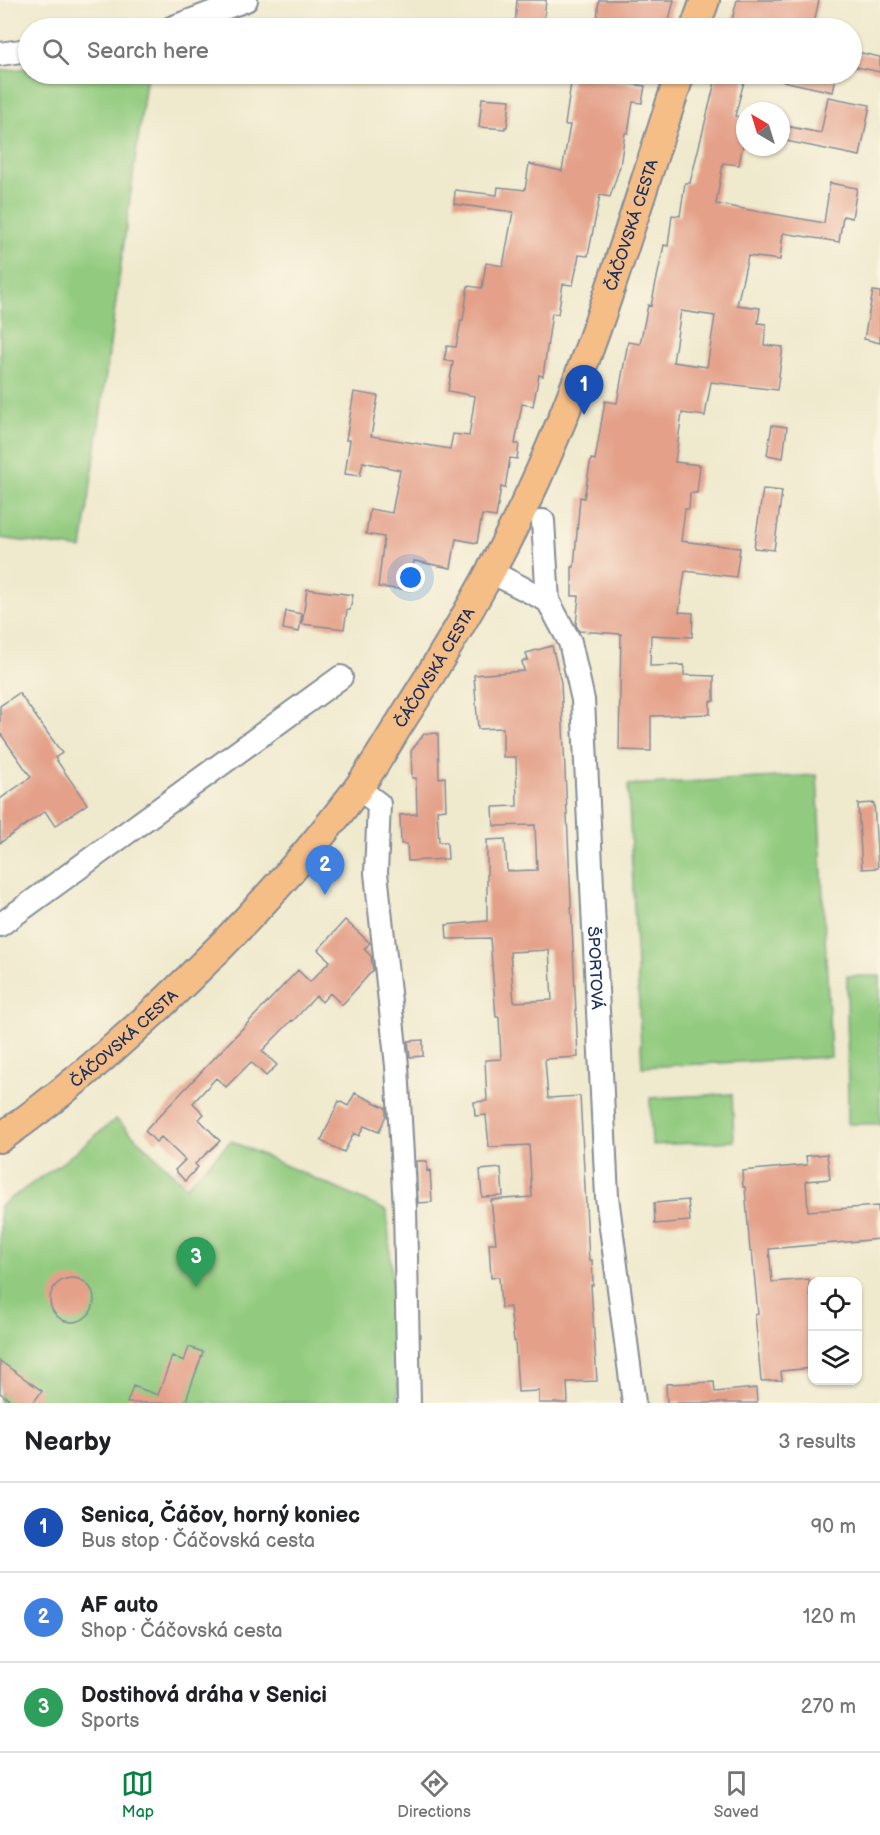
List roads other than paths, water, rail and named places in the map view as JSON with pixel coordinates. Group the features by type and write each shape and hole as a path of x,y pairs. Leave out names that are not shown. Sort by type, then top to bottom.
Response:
{"main road":[{"path":"699,18 705,0"},
{"name":"ČÁČOVSKÁ CESTA","path":"0,1138 71,1086 216,953 290,872 358,788 432,674 491,572 542,468 593,337 677,84"}],"street":[{"path":"198,18 246,0"},
{"path":"0,54 18,52"},
{"path":"543,520 548,601"},
{"path":"491,572 548,601"},
{"name":"ŠPORTOVÁ","path":"548,601 570,642 583,700 607,1197 634,1403"},
{"path":"0,925 341,677"},
{"path":"358,788 379,804 376,873 397,1078 405,1209 409,1403"}],"place":[{"name":"Senica, Čáčov, horný koniec","path":"584,415"},
{"name":"AF auto","path":"325,895"},
{"name":"Dostihová dráha v Senici","path":"196,1287"}]}
